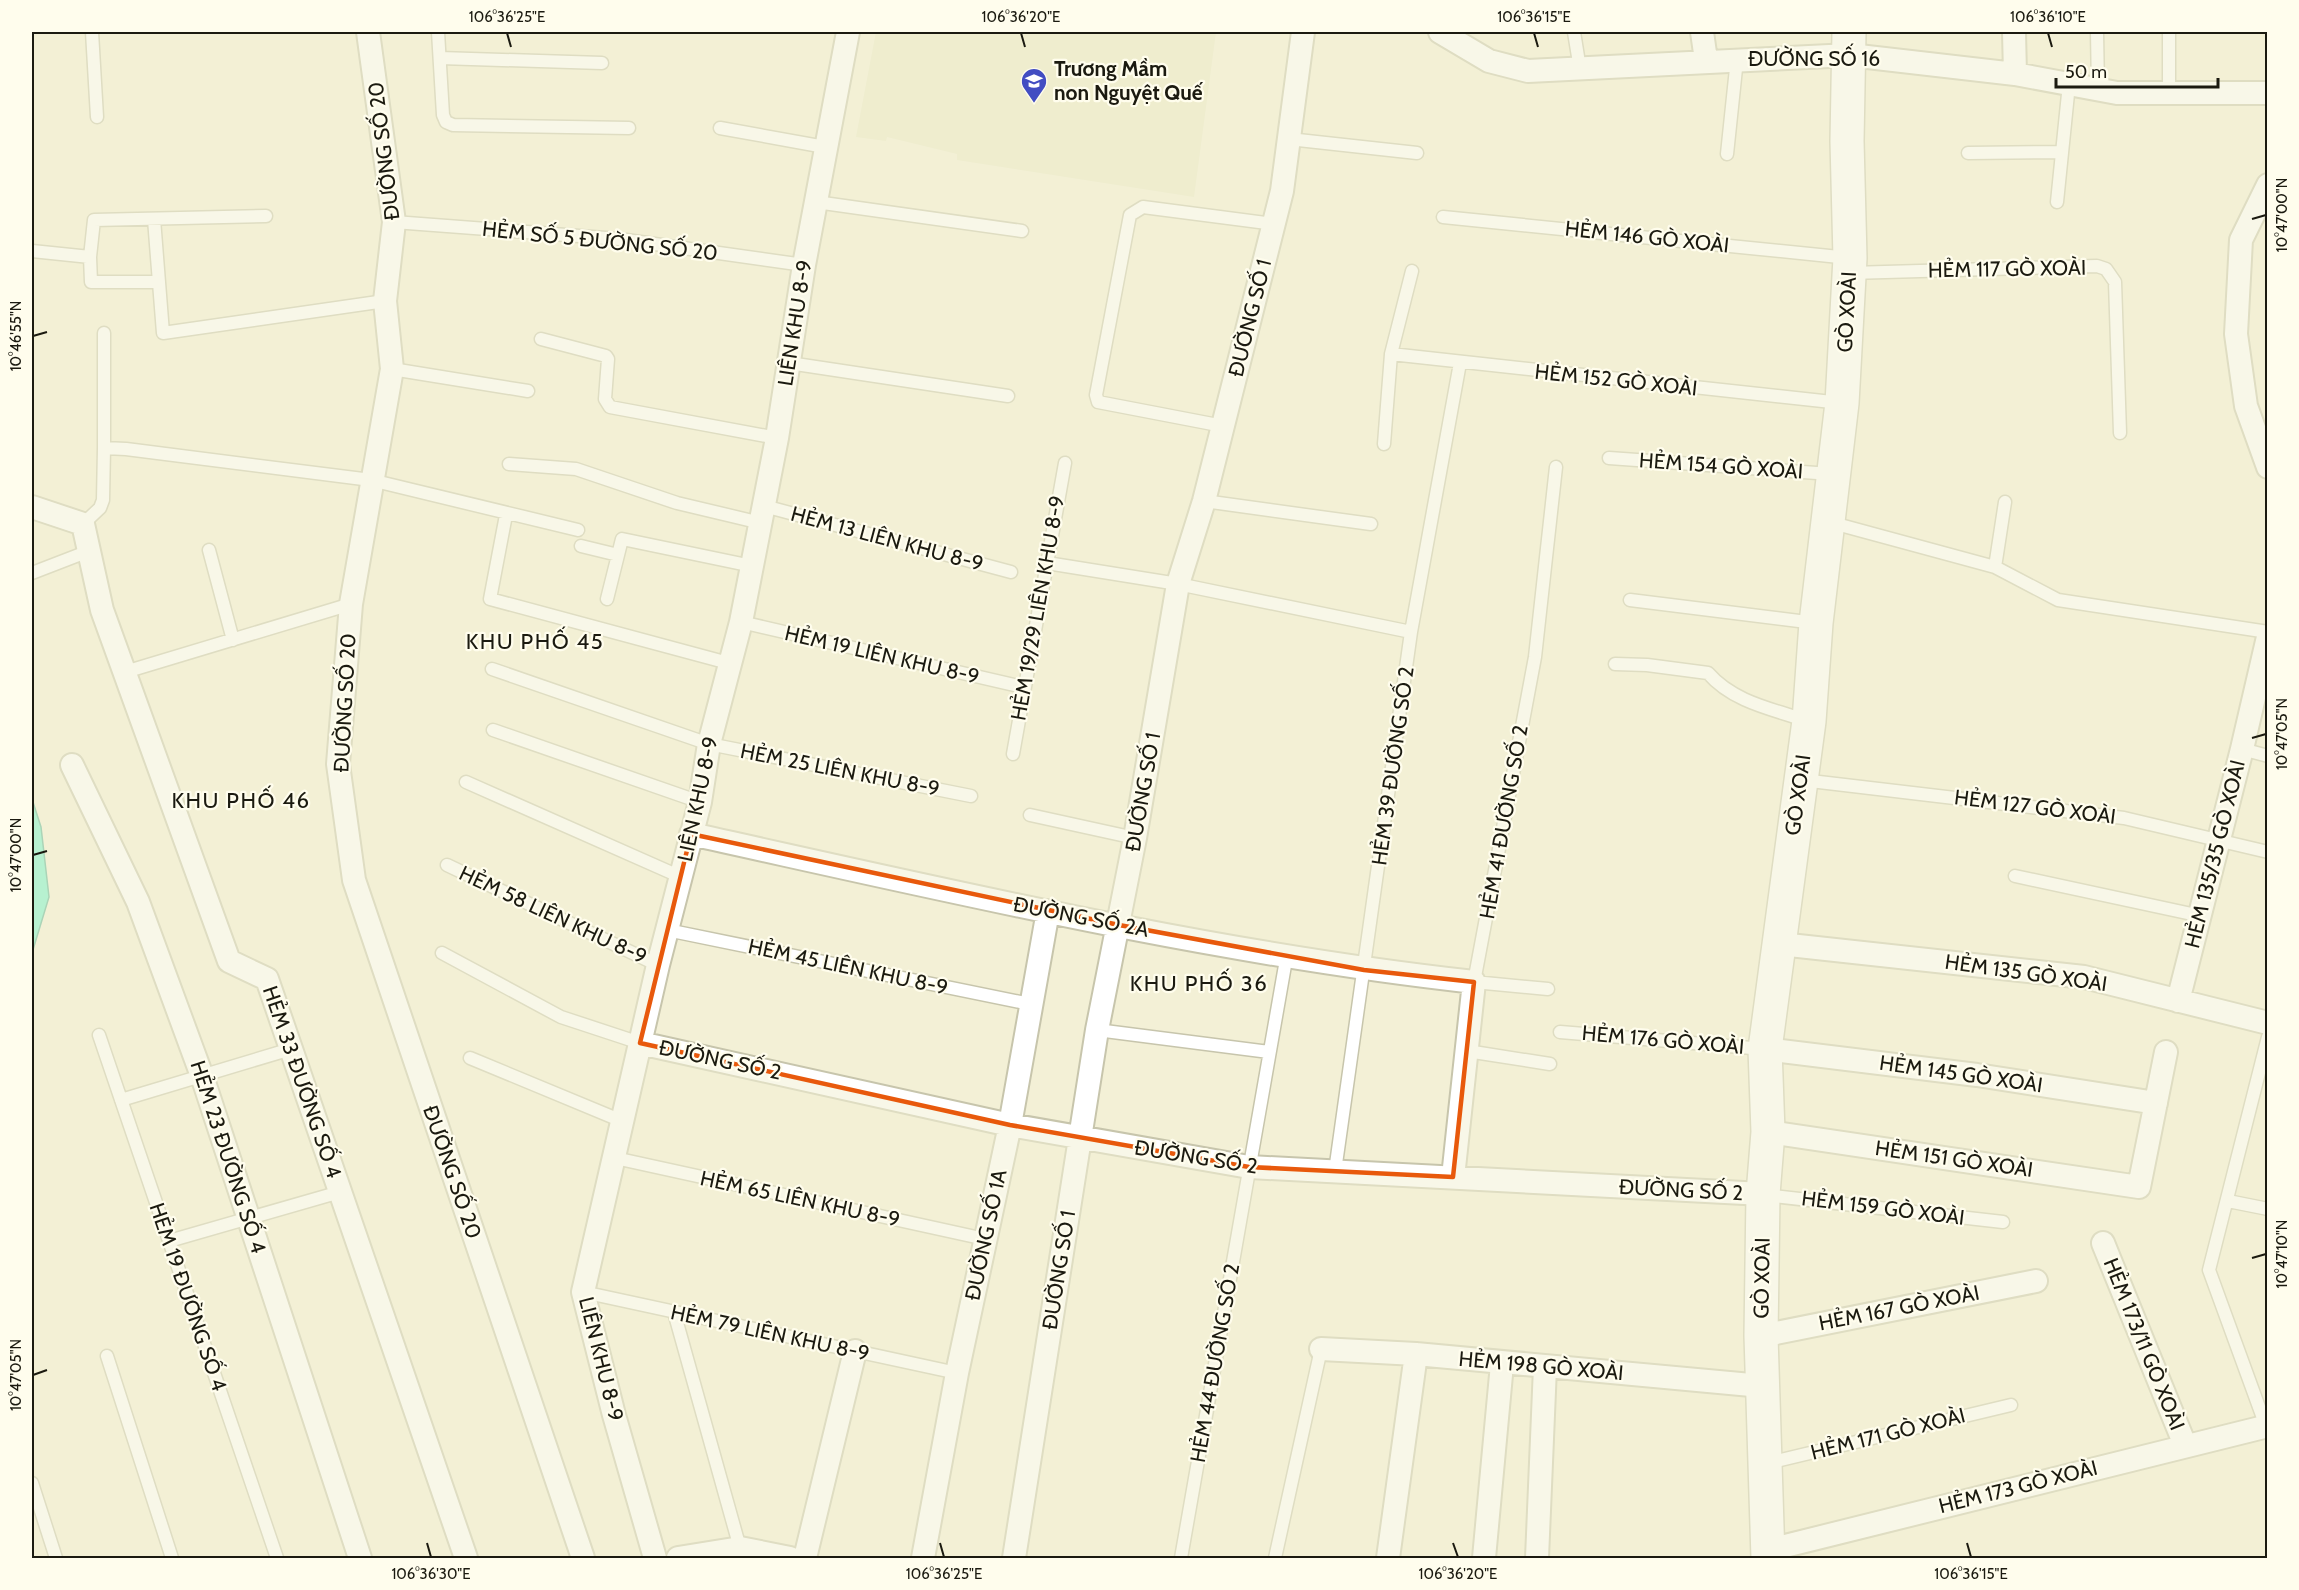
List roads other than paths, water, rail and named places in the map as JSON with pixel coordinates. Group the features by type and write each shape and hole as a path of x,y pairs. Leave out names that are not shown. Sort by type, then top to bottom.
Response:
{"street":[{"name":"ĐƯỜNG SỐ 20","path":"368,32 394,222 385,301 392,369 351,604 338,764 354,880 583,1558"},
{"name":"LIÊN KHU 8-9","path":"655,1558 614,1415 583,1292 658,965 700,802 709,744 732,664 753,566 777,438 804,265 848,32"},
{"name":"ĐƯỜNG SỐ 1","path":"1014,1558 1097,1030 1135,838 1178,584 1204,501 1282,191 1303,32"},
{"name":"ĐƯỜNG SỐ 16","path":"1440,32 1474,54 1505,67 1528,71 1737,59 1850,43 2117,93 2268,93"},
{"path":"1702,32 1706,60"},
{"path":"2014,32 2015,74"},
{"name":"GÒ XOÀI","path":"1769,1554 1761,1336 1763,1194 1768,1132 1765,1049 1809,721 1816,623 1842,403 1850,266 1847,141 1850,43"},
{"path":"2268,185 2241,240 2236,334 2246,406 2268,467"},
{"path":"32,507 83,525"},
{"name":"HẺM 33 ĐƯỜNG SỐ 4","path":"83,525 102,610 229,961 267,979 466,1558"},
{"name":"HẺM 135/35 GÒ XOÀI","path":"2178,1001 2268,637"},
{"name":"HẺM 23 ĐƯỜNG SỐ 4","path":"72,765 138,902 202,1076 360,1558"},
{"name":"ĐƯỜNG SỐ 2A","path":"691,834 1048,912 1365,970 1474,982"},
{"name":"ĐƯỜNG SỐ 1A","path":"923,1558 957,1373 1010,1125 1048,912"},
{"name":"HẺM 135 GÒ XOÀI","path":"1780,944 2084,977 2268,1023"},
{"name":"HẺM 41 ĐƯỜNG SỐ 2","path":"1454,1177 1474,982"},
{"name":"ĐƯỜNG SỐ 2","path":"640,1043 1010,1125 1249,1167 1763,1194"},
{"name":"HẺM 145 GÒ XOÀI","path":"1765,1049 1977,1076 2156,1103"},
{"path":"2156,1103 2166,1052"},
{"name":"HẺM 151 GÒ XOÀI","path":"1768,1132 2139,1187 2156,1103"},
{"name":"HẺM 173/11 GÒ XOÀI","path":"2103,1243 2185,1445"},
{"name":"HẺM 167 GÒ XOÀI","path":"1761,1336 2036,1281"},
{"name":"HẺM 198 GÒ XOÀI","path":"1321,1349 1416,1354 1502,1364 1762,1386"},
{"path":"805,1558 855,1351"},
{"path":"1388,1558 1416,1354"},
{"path":"1484,1558 1502,1364"},
{"path":"1537,1558 1545,1367"},
{"name":"HẺM 173 GÒ XOÀI","path":"1769,1554 2185,1445 2267,1428"},
{"path":"678,1558 740,1548 790,1558"}],"lane":[{"path":"92,32 97,117"},
{"path":"438,32 443,115 446,122 453,125 629,128"},
{"path":"1574,32 1580,69"},
{"path":"2097,32 2098,89"},
{"path":"2169,32 2169,93"},
{"path":"440,58 602,63"},
{"path":"1727,154 1737,59"},
{"path":"2057,202 2060,152 2069,84"},
{"path":"720,128 825,147"},
{"path":"1289,139 1417,153"},
{"path":"1968,153 2060,152"},
{"path":"816,202 1022,231"},
{"path":"1223,426 1098,402 1096,395 1130,215 1143,207 1274,224"},
{"path":"159,282 91,282 90,257 94,220 266,216"},
{"name":"HẺM 146 GÒ XOÀI","path":"1443,217 1850,266"},
{"path":"154,219 163,333 385,301"},
{"name":"HẺM SỐ 5 ĐƯỜNG SỐ 20","path":"394,222 619,239 804,265"},
{"path":"32,251 90,257"},
{"name":"HẺM 117 GÒ XOÀI","path":"1850,266 2097,266 2106,269 2115,282 2120,433"},
{"path":"1384,444 1391,354 1412,271"},
{"path":"83,525 100,508 103,500 104,333"},
{"path":"541,339 606,356 608,359 605,399 610,407 777,438"},
{"name":"HẺM 152 GÒ XOÀI","path":"1391,354 1842,403"},
{"path":"789,363 1008,396"},
{"name":"HẺM 39 ĐƯỜNG SỐ 2","path":"1335,1171 1412,632 1460,363"},
{"path":"392,369 528,391"},
{"path":"104,448 371,480 506,515 578,530"},
{"name":"HẺM 154 GÒ XOÀI","path":"1610,458 1833,474"},
{"name":"HẺM 19/29 LIÊN KHU 8-9","path":"1013,754 1023,687 1065,463"},
{"name":"HẺM 13 LIÊN KHU 8-9","path":"509,464 576,469 677,503 762,514 1011,572"},
{"name":"HẺM 41 ĐƯỜNG SỐ 2","path":"1474,982 1535,657 1556,467"},
{"path":"1204,501 1371,524"},
{"path":"1995,567 2006,502"},
{"path":"506,515 490,599 732,664"},
{"path":"1829,522 1995,567 2058,600 2268,632"},
{"path":"607,599 622,539 753,566"},
{"path":"581,546 618,555"},
{"path":"209,550 233,640"},
{"path":"32,573 89,551"},
{"path":"1047,563 1178,584 1412,632"},
{"path":"1630,600 1816,623"},
{"path":"125,672 351,604"},
{"name":"HẺM 19 LIÊN KHU 8-9","path":"741,622 1023,687"},
{"path":"1615,664 1647,665 1708,673 1721,688 1744,700 1809,721"},
{"name":"HẺM 25 LIÊN KHU 8-9","path":"492,669 709,744 971,796"},
{"path":"493,729 700,802"},
{"path":"2242,749 2268,756"},
{"name":"HẺM 127 GÒ XOÀI","path":"1800,779 2124,818 2220,838 2268,852"},
{"path":"466,782 681,877"},
{"path":"1030,815 1135,838"},
{"name":"HẺM 58 LIÊN KHU 8-9","path":"447,865 658,965"},
{"path":"2014,876 2200,916"},
{"name":"HẺM 45 LIÊN KHU 8-9","path":"667,930 1030,1004"},
{"path":"442,952 561,1017 640,1043"},
{"name":"HẺM 44 ĐƯỜNG SỐ 2","path":"1181,1558 1287,954"},
{"path":"1474,982 1548,989"},
{"path":"1097,1030 1269,1052"},
{"name":"HẺM 176 GÒ XOÀI","path":"1560,1032 1765,1049"},
{"name":"HẺM 19 ĐƯỜNG SỐ 4","path":"99,1035 277,1558"},
{"path":"2267,1428 2209,1270 2268,1037"},
{"path":"121,1100 291,1049"},
{"path":"1467,1052 1550,1064"},
{"path":"470,1058 622,1121"},
{"name":"HẺM 65 LIÊN KHU 8-9","path":"615,1158 986,1239"},
{"path":"169,1241 340,1192"},
{"name":"HẺM 159 GÒ XOÀI","path":"1763,1194 2003,1222"},
{"path":"2228,1201 2268,1209"},
{"name":"HẺM 79 LIÊN KHU 8-9","path":"583,1292 957,1373"},
{"path":"674,1312 740,1548"},
{"path":"1275,1558 1321,1349"},
{"path":"107,1356 172,1558"},
{"name":"HẺM 171 GÒ XOÀI","path":"1766,1464 2010,1405"},
{"path":"32,1483 56,1558"}],"place":[{"name":"Trương Mầm non Nguyệt Quế","path":"1034,104"}],"district":[{"name":"KHU PHỐ 45","path":"535,641"},
{"name":"KHU PHỐ 46","path":"241,800"},
{"name":"KHU PHỐ 36","path":"1199,983"}]}
